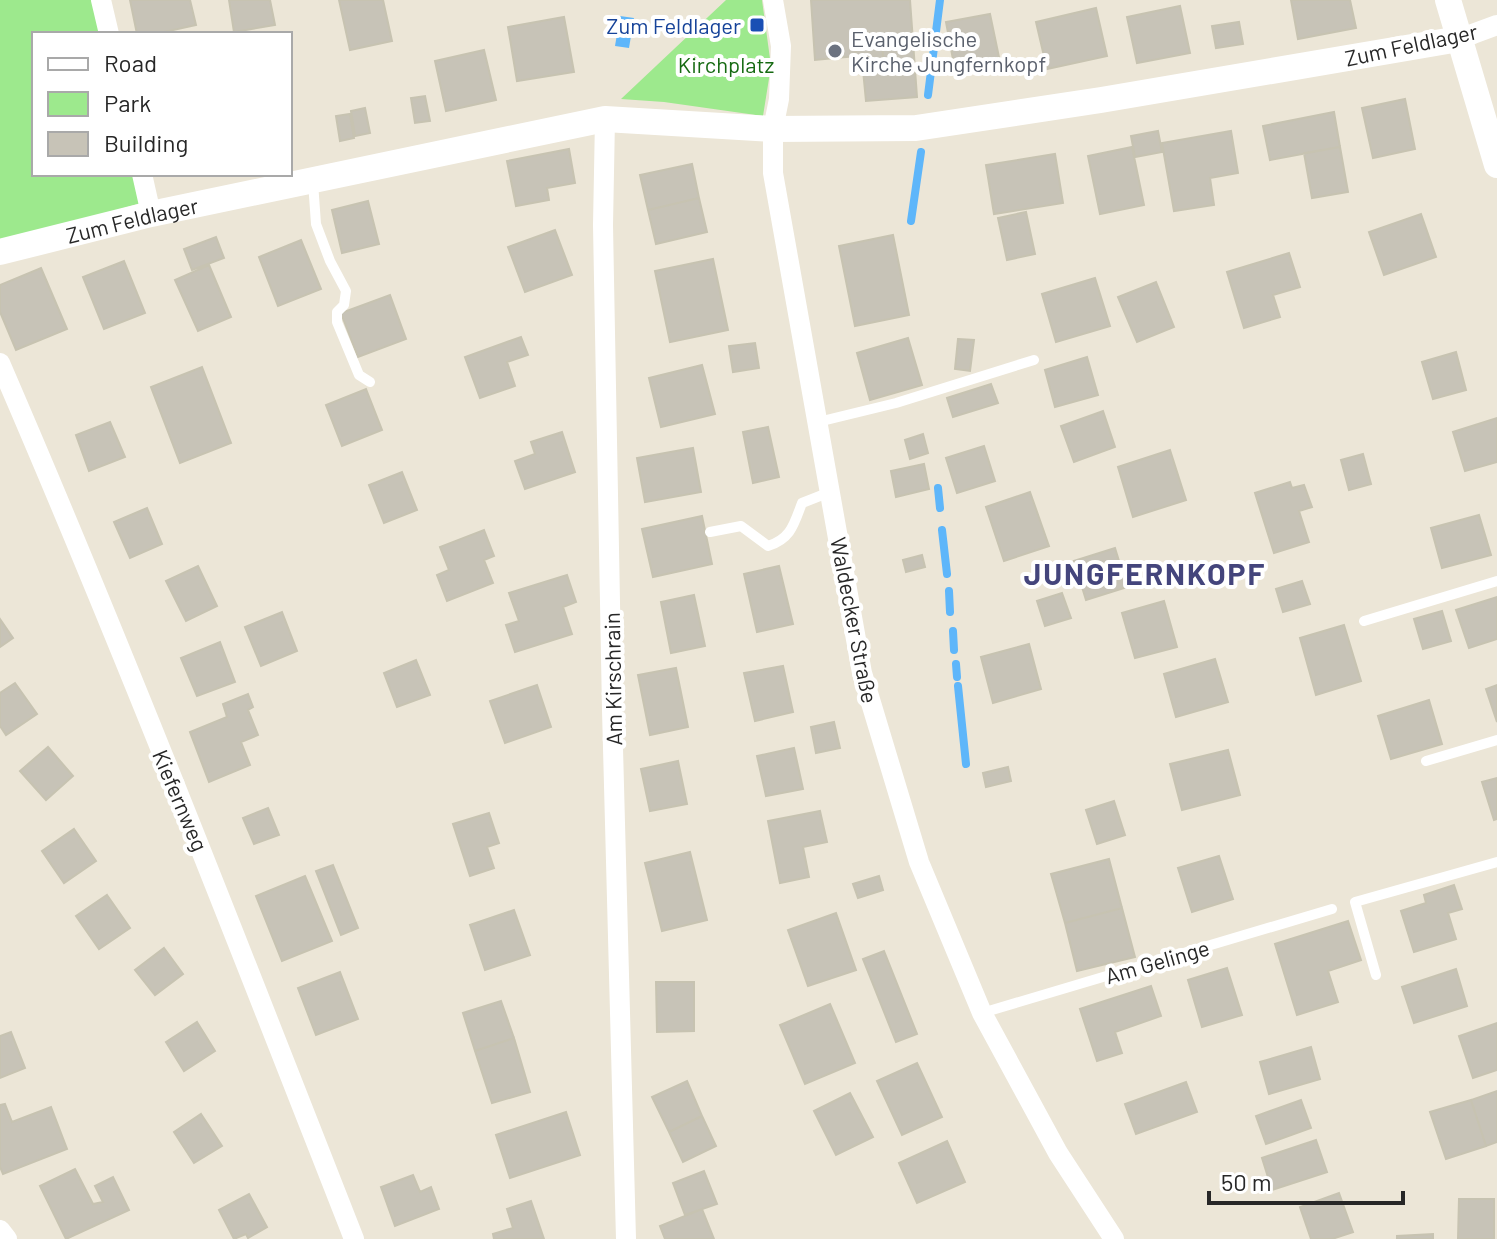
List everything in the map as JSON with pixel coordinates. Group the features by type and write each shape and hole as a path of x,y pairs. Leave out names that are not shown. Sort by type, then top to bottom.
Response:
{"street":[{"path":"101,0 109,32"},
{"name":"Waldecker Straße","path":"773,0 781,46 779,99 773,129 773,173 862,673 919,862 982,1013 1058,1153 1114,1239"},
{"path":"1448,0 1497,165"},
{"name":"Zum Feldlager","path":"0,252 151,214 605,119 773,129 916,128 1459,39 1497,25"},
{"name":"Am Kirschrain","path":"605,119 603,225 612,710 626,1239"},
{"path":"142,176 151,214"},
{"name":"Kiefernweg","path":"0,363 219,891 354,1239"},
{"path":"0,1230 7,1239"}],"lane":[{"path":"312,180 316,224 346,291 344,305 337,312 337,322 359,375 370,382"},
{"path":"818,422 896,403 1034,360"},
{"path":"710,532 741,526 768,546 781,542 789,535 802,503 830,492"},
{"path":"1364,621 1497,581"},
{"path":"1426,761 1497,740"},
{"path":"1376,975 1355,902 1497,862"},
{"name":"Am Gelinge","path":"982,1013 1332,909"}],"green space":[{"path":"0,0 101,0 109,32 32,32 32,176 142,176 148,201 0,244"},
{"name":"Kirchplatz","path":"726,0 762,0 771,66 763,116 621,99"}],"water":[{"path":"620,16 634,18 629,48 615,46"}],"building":[{"path":"130,0 190,0 196,25 164,32 137,32"},
{"path":"229,0 270,0 275,25 234,32"},
{"path":"339,0 383,0 392,41 350,50"},
{"name":"Evangelische Kirche Jungfernkopf","path":"811,0 910,0 917,97 866,101 863,70 884,69 882,43 855,45 856,56 815,60"},
{"path":"1291,0 1350,0 1356,28 1298,39"},
{"path":"1180,6 1190,53 1137,63 1127,17"},
{"path":"1096,8 1107,56 1047,69 1036,22"},
{"path":"990,14 1000,62 955,70 946,22"},
{"path":"564,17 574,72 517,81 508,27"},
{"path":"1239,22 1243,44 1216,48 1212,26"},
{"path":"882,43 884,69 858,71 855,45"},
{"path":"484,50 496,100 446,111 435,61"},
{"path":"425,96 430,121 415,123 411,98"},
{"path":"1405,99 1415,149 1373,158 1362,108"},
{"path":"365,108 370,133 355,136 351,111"},
{"path":"1334,112 1340,147 1270,160 1263,126"},
{"path":"350,114 354,138 340,141 336,116"},
{"path":"1158,131 1162,152 1135,157 1131,136"},
{"path":"1231,131 1238,173 1210,178 1214,205 1174,211 1162,143"},
{"path":"1132,147 1144,205 1100,214 1088,156"},
{"path":"1340,147 1348,192 1312,198 1304,153"},
{"path":"569,149 575,183 547,188 549,200 516,206 507,161"},
{"path":"1055,154 1063,203 994,214 986,165"},
{"path":"692,164 699,198 648,210 640,175"},
{"path":"699,198 707,232 656,244 648,210"},
{"path":"368,201 379,244 342,253 332,210"},
{"path":"1026,212 1035,254 1007,260 998,218"},
{"path":"1421,214 1436,257 1384,275 1369,232"},
{"path":"555,230 572,275 525,292 508,247"},
{"path":"893,235 909,315 855,326 839,246"},
{"path":"216,237 224,258 192,270 184,249"},
{"path":"301,240 321,289 278,306 259,257"},
{"path":"1289,253 1300,287 1273,295 1280,317 1244,328 1227,272"},
{"path":"713,259 728,330 670,342 655,271"},
{"path":"124,261 145,313 104,329 83,277"},
{"path":"209,265 231,317 198,331 175,280"},
{"path":"41,268 67,329 16,350 0,312 0,285"},
{"path":"1095,278 1110,326 1056,342 1042,294"},
{"path":"1156,282 1174,327 1137,342 1118,297"},
{"path":"390,295 406,339 358,357 341,313"},
{"path":"521,337 528,355 507,362 515,386 480,398 465,357"},
{"path":"908,338 922,385 870,400 857,353"},
{"path":"958,339 974,340 970,371 955,369"},
{"path":"755,343 759,368 733,372 729,346"},
{"path":"1456,352 1466,390 1433,399 1422,362"},
{"path":"1087,357 1098,395 1055,407 1045,370"},
{"path":"702,365 715,414 661,427 649,378"},
{"path":"202,367 231,443 180,463 151,387"},
{"path":"991,384 998,403 953,417 947,398"},
{"path":"366,389 382,430 342,446 326,405"},
{"path":"1103,411 1115,447 1074,462 1061,426"},
{"path":"1497,418 1497,462 1465,471 1453,432"},
{"path":"110,422 125,457 89,471 76,435"},
{"path":"768,427 779,477 753,483 743,432"},
{"path":"562,432 575,472 525,489 515,461 535,454 531,442"},
{"path":"923,434 928,453 910,459 905,440"},
{"path":"984,446 995,481 957,493 946,458"},
{"path":"693,448 701,492 645,502 637,458"},
{"path":"1170,450 1186,500 1133,517 1118,467"},
{"path":"1363,454 1371,484 1349,490 1341,460"},
{"path":"924,464 929,489 896,497 891,471"},
{"path":"402,472 417,510 384,523 369,485"},
{"path":"1290,482 1292,488 1304,485 1312,507 1299,511 1309,542 1274,553 1255,493"},
{"path":"1030,492 1049,546 1004,561 986,507"},
{"path":"147,508 162,544 130,558 114,522"},
{"path":"1479,515 1491,555 1442,568 1431,528"},
{"path":"702,516 712,564 653,577 642,529"},
{"path":"484,530 494,556 484,560 493,583 447,601 437,575 449,570 440,547"},
{"path":"1115,548 1127,587 1086,600 1074,561"},
{"path":"922,555 925,567 906,572 903,560"},
{"path":"198,566 217,606 186,621 166,581"},
{"path":"779,566 793,624 757,632 744,574"},
{"path":"567,575 576,602 563,607 572,634 515,652 506,625 519,621 509,593"},
{"path":"1302,581 1310,604 1283,612 1276,589"},
{"path":"1062,593 1071,618 1045,626 1037,601"},
{"path":"694,595 705,646 671,653 661,602"},
{"path":"1497,597 1497,639 1469,648 1456,610"},
{"path":"1164,601 1177,647 1135,658 1122,613"},
{"path":"1442,611 1451,641 1423,649 1414,619"},
{"path":"282,612 297,651 261,666 245,627"},
{"path":"0,619 13,638 0,647"},
{"path":"1344,625 1361,681 1316,695 1300,638"},
{"path":"220,642 235,682 197,696 181,658"},
{"path":"1029,644 1041,689 993,703 981,657"},
{"path":"1215,659 1228,702 1176,717 1164,674"},
{"path":"416,660 430,695 397,707 384,673"},
{"path":"783,666 793,712 755,721 744,673"},
{"path":"676,668 688,727 650,735 638,675"},
{"path":"15,683 37,714 6,735 0,726 0,693"},
{"path":"537,685 551,727 505,743 490,701"},
{"path":"1497,685 1497,722 1486,689"},
{"path":"248,694 253,707 248,710 258,735 241,742 250,765 209,782 190,732 227,717 223,704"},
{"path":"1429,700 1442,744 1391,759 1378,716"},
{"path":"834,722 840,748 816,753 811,727"},
{"path":"48,747 73,776 46,800 20,771"},
{"path":"794,748 803,789 766,796 757,756"},
{"path":"1228,750 1240,795 1182,810 1170,764"},
{"path":"678,761 687,804 650,811 641,769"},
{"path":"1008,767 1011,781 986,787 983,773"},
{"path":"1497,778 1497,819 1494,820 1482,782"},
{"path":"1114,801 1125,835 1097,844 1086,810"},
{"path":"268,808 279,835 254,844 243,818"},
{"path":"820,811 827,842 803,847 809,877 780,883 768,821"},
{"path":"489,813 499,843 487,847 494,868 470,876 453,824"},
{"path":"74,829 96,861 64,883 42,851"},
{"path":"690,852 707,920 662,931 645,863"},
{"path":"1219,856 1233,899 1192,912 1178,868"},
{"path":"1109,859 1122,908 1065,923 1051,874"},
{"path":"333,865 358,928 341,935 316,871"},
{"path":"305,876 332,941 282,961 256,896"},
{"path":"879,876 883,890 858,898 853,884"},
{"path":"1454,885 1462,909 1448,913 1456,939 1414,952 1401,911 1426,903 1424,895"},
{"path":"107,895 130,928 99,949 76,916"},
{"path":"1122,908 1135,957 1077,971 1065,923"},
{"path":"514,910 530,955 485,970 470,925"},
{"path":"836,913 856,970 808,986 788,930"},
{"path":"1348,921 1361,960 1328,971 1338,1002 1297,1015 1275,944"},
{"path":"164,948 183,974 155,995 135,970"},
{"path":"884,951 917,1034 896,1042 863,959"},
{"path":"1227,968 1242,1015 1202,1027 1188,980"},
{"path":"1456,969 1467,1006 1414,1023 1402,987"},
{"path":"340,972 358,1019 316,1035 298,988"},
{"path":"656,982 694,982 694,1031 657,1032"},
{"path":"1151,986 1161,1016 1115,1032 1122,1053 1097,1061 1080,1009"},
{"path":"501,1001 514,1038 475,1051 463,1013"},
{"path":"830,1004 855,1063 805,1084 780,1025"},
{"path":"197,1022 215,1051 184,1071 166,1042"},
{"path":"1497,1023 1497,1070 1473,1078 1459,1036"},
{"path":"11,1032 25,1068 0,1078 0,1036"},
{"path":"514,1038 530,1092 492,1103 475,1051"},
{"path":"1311,1047 1320,1079 1269,1094 1260,1062"},
{"path":"917,1063 942,1117 902,1135 877,1081"},
{"path":"687,1081 702,1116 669,1132 652,1097"},
{"path":"1186,1082 1197,1112 1136,1134 1125,1104"},
{"path":"1497,1091 1497,1142 1486,1146 1471,1100"},
{"path":"850,1093 873,1137 836,1155 814,1111"},
{"path":"1301,1100 1311,1128 1266,1144 1256,1116"},
{"path":"1471,1100 1486,1146 1446,1159 1430,1112"},
{"path":"5,1104 12,1122 51,1107 67,1149 3,1174 0,1167 0,1105"},
{"path":"566,1112 580,1155 510,1178 496,1135"},
{"path":"201,1114 222,1146 194,1163 174,1132"},
{"path":"702,1116 716,1146 683,1162 669,1132"},
{"path":"1316,1140 1327,1172 1272,1190 1262,1158"},
{"path":"947,1141 965,1182 917,1203 899,1163"},
{"path":"75,1169 93,1204 103,1202 95,1186 113,1177 129,1210 66,1239 40,1186"},
{"path":"704,1171 717,1204 685,1215 673,1183"},
{"path":"413,1175 420,1192 431,1187 439,1209 395,1226 381,1187"},
{"path":"1339,1193 1353,1232 1332,1239 1311,1239 1300,1207"},
{"path":"249,1194 267,1227 248,1238 246,1234 234,1239 219,1210"},
{"path":"1459,1199 1494,1199 1494,1239 1458,1239"},
{"path":"531,1201 544,1239 494,1239 493,1234 513,1228 507,1209"},
{"path":"702,1209 714,1239 665,1239 660,1226"},
{"path":"1433,1234 1433,1239 1397,1239 1397,1236"}],"waterway":[{"path":"928,95 940,0"},
{"path":"911,221 921,152"},
{"path":"938,488 940,508"},
{"path":"942,530 947,574"},
{"path":"949,591 950,612"},
{"path":"953,631 954,650"},
{"path":"956,664 957,677"},
{"path":"958,686 966,764"}],"place":[{"name":"Zum Feldlager","path":"757,25"},
{"name":"Evangelische Kirche Jungfernkopf","path":"835,51"}],"district":[{"name":"JUNGFERNKOPF","path":"1145,573"}]}
